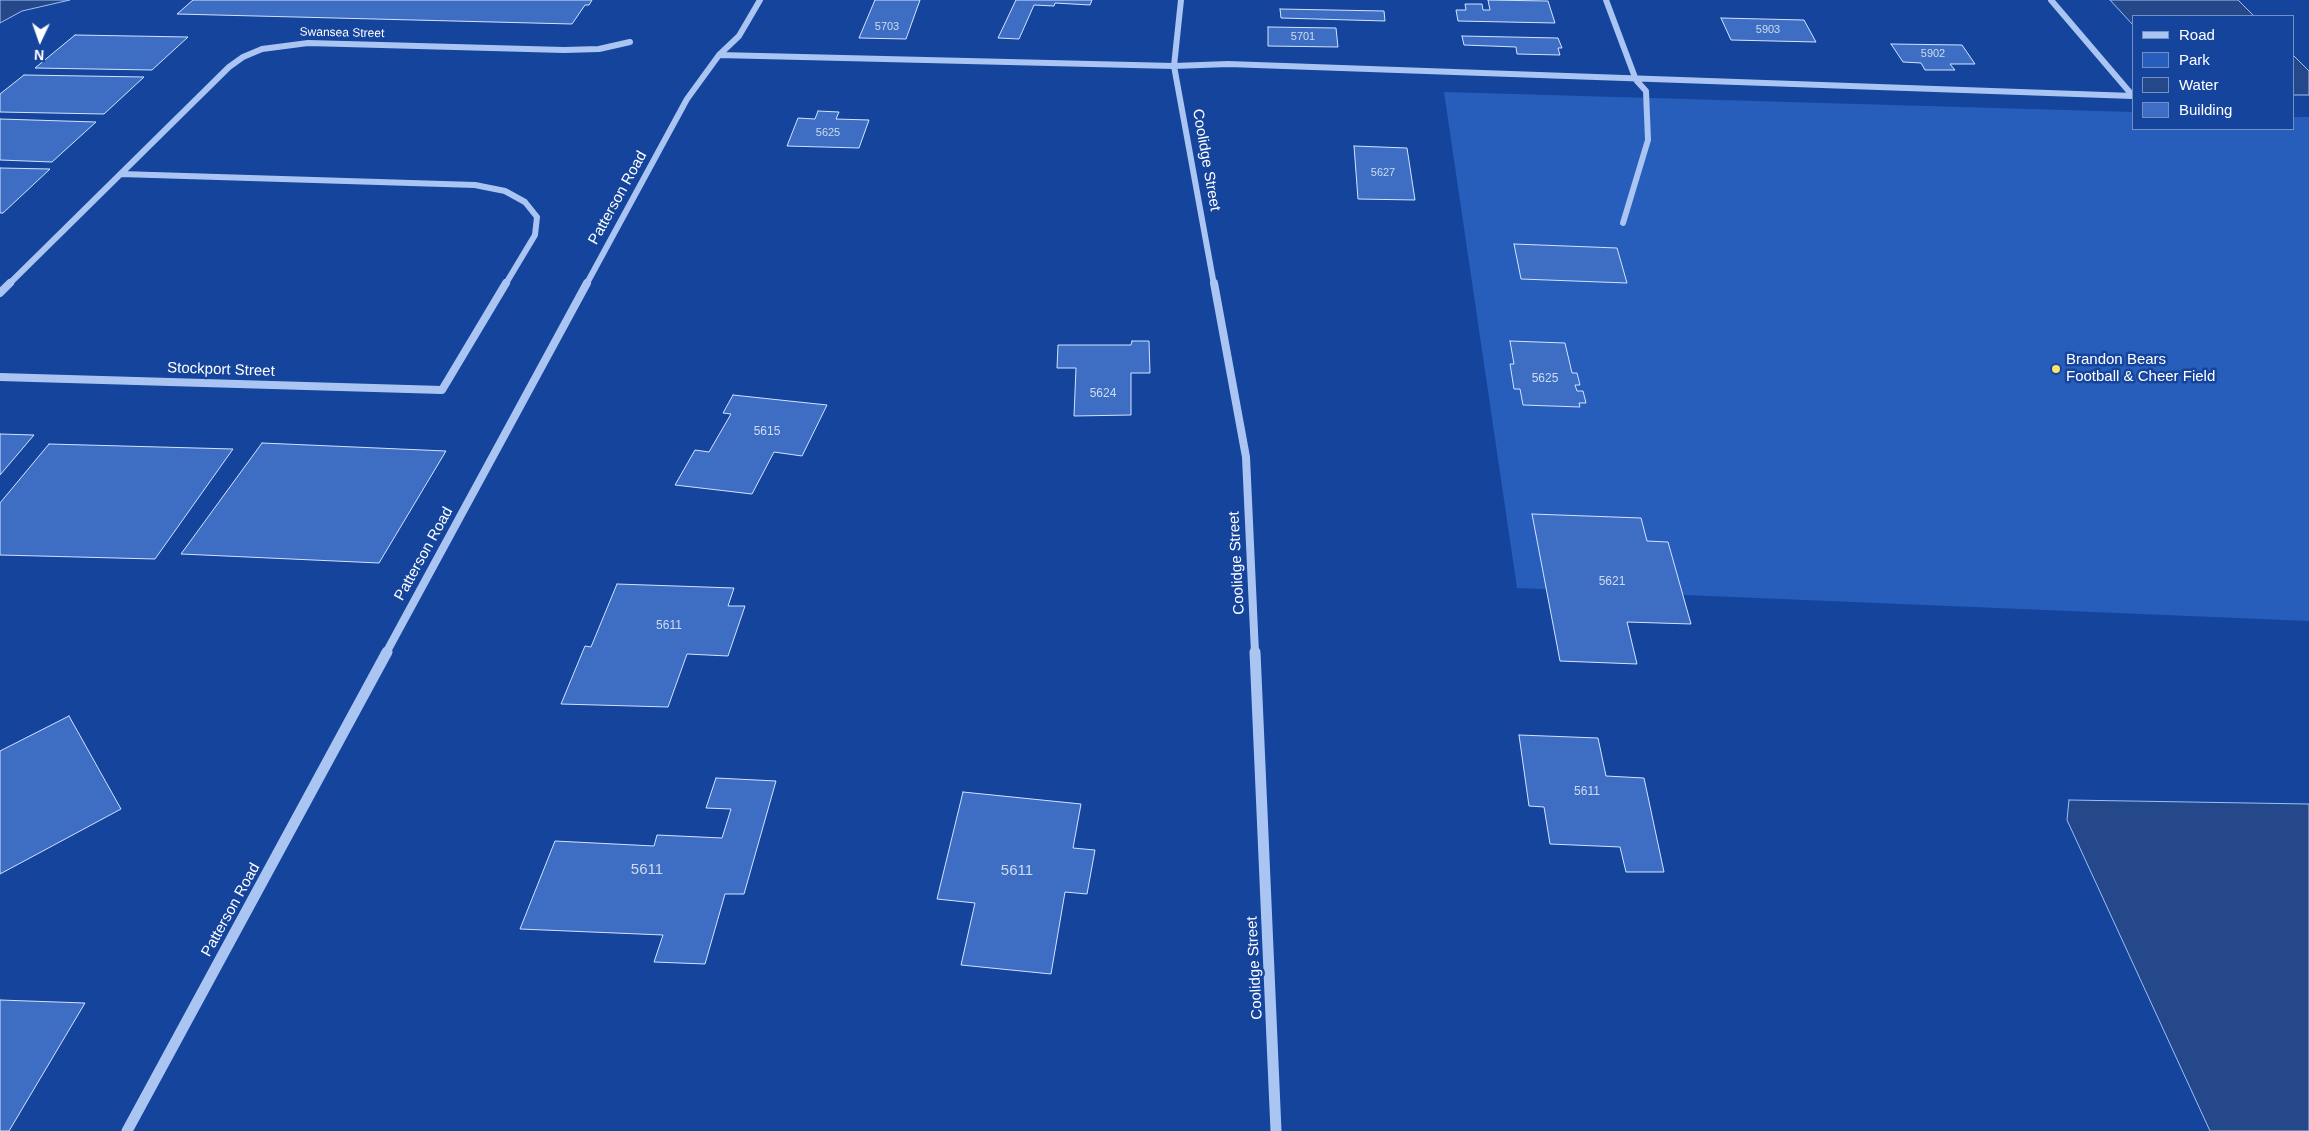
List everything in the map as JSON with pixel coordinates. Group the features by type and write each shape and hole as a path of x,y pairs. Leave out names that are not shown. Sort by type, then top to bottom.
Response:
{"street":[{"name":"Patterson Road","path":"127,1131 687,99 720,55 738,36 760,0"},
{"name":"Coolidge Street","path":"1181,0 1174,66 1246,457 1276,1131"},
{"path":"1606,0 1636,80 1646,91 1648,140 1623,223"},
{"path":"2051,0 2132,95"},
{"name":"Swansea Street","path":"0,293 229,67 243,57 262,49 308,43 564,50 599,49 630,42"},
{"path":"720,55 1174,66 1238,64 1503,72 1636,80 2132,96"},
{"name":"Stockport Street","path":"0,377 442,390 535,235 537,217 525,202 505,191 475,185 121,174"}],"green space":[{"path":"1444,92 2132,112 2132,130 2294,130 2294,117 2309,117 2309,621 1517,588"}],"water":[{"path":"0,0 70,0 22,11 0,23"},
{"path":"2110,0 2238,0 2253,15 2132,15 2132,24"},
{"path":"2294,56 2309,71 2309,95 2294,95"},
{"path":"2069,800 2309,804 2309,1131 2210,1131 2067,820"}],"building":[{"path":"193,0 592,0 589,5 585,5 572,24 177,14"},
{"path":"875,0 920,0 906,39 859,38"},
{"path":"1016,0 1092,0 1090,5 1055,3 1054,6 1034,5 1019,39 998,38"},
{"path":"1488,0 1548,1 1555,23 1458,21 1456,10 1466,10 1465,4 1482,4 1483,10 1490,10"},
{"path":"1280,9 1384,11 1385,21 1281,18"},
{"path":"1721,18 1804,20 1816,42 1731,40"},
{"path":"1268,27 1336,28 1338,47 1268,46"},
{"path":"75,35 188,37 152,70 35,68"},
{"path":"1462,36 1558,38 1562,48 1558,48 1560,55 1517,54 1516,47 1464,45"},
{"path":"1891,44 1962,45 1975,64 1950,64 1955,70 1925,70 1921,63 1903,62"},
{"path":"24,75 144,77 104,114 0,112 0,94"},
{"path":"818,111 839,112 836,119 869,120 859,148 787,146 798,118 815,119"},
{"path":"0,119 96,122 52,162 0,160"},
{"path":"1354,146 1407,148 1415,200 1358,199"},
{"path":"0,168 50,169 3,213 0,213"},
{"path":"1514,244 1617,248 1627,283 1521,279"},
{"path":"1132,341 1149,341 1150,373 1131,373 1131,415 1074,416 1076,368 1057,368 1058,345 1131,345"},
{"path":"1510,341 1565,343 1572,373 1577,373 1580,385 1575,385 1577,391 1583,391 1586,403 1579,403 1580,407 1523,405 1520,389 1514,389 1510,364 1514,364"},
{"path":"733,395 827,405 802,456 774,452 752,494 675,485 695,450 709,452 731,414 723,413"},
{"path":"0,434 34,435 0,475"},
{"path":"262,443 446,451 379,563 181,554"},
{"path":"49,444 233,449 155,559 0,555 0,503"},
{"path":"1532,514 1641,518 1647,541 1668,542 1691,624 1627,622 1637,664 1560,661"},
{"path":"617,584 734,588 728,606 745,606 728,656 687,654 668,707 561,704 585,646 591,647"},
{"path":"69,716 121,809 0,874 0,751"},
{"path":"1519,735 1598,738 1606,776 1644,778 1664,872 1626,872 1620,847 1550,844 1544,807 1529,806"},
{"path":"716,778 776,781 744,894 725,894 705,964 654,962 663,935 520,929 555,841 654,846 657,835 722,838 731,809 706,808"},
{"path":"963,792 1081,804 1073,848 1095,850 1087,894 1065,892 1051,974 961,965 975,903 937,899"},
{"path":"0,1000 85,1003 9,1131 0,1131"}],"place":[{"name":"Brandon Bears Football & Cheer Field","path":"2056,369"}]}
